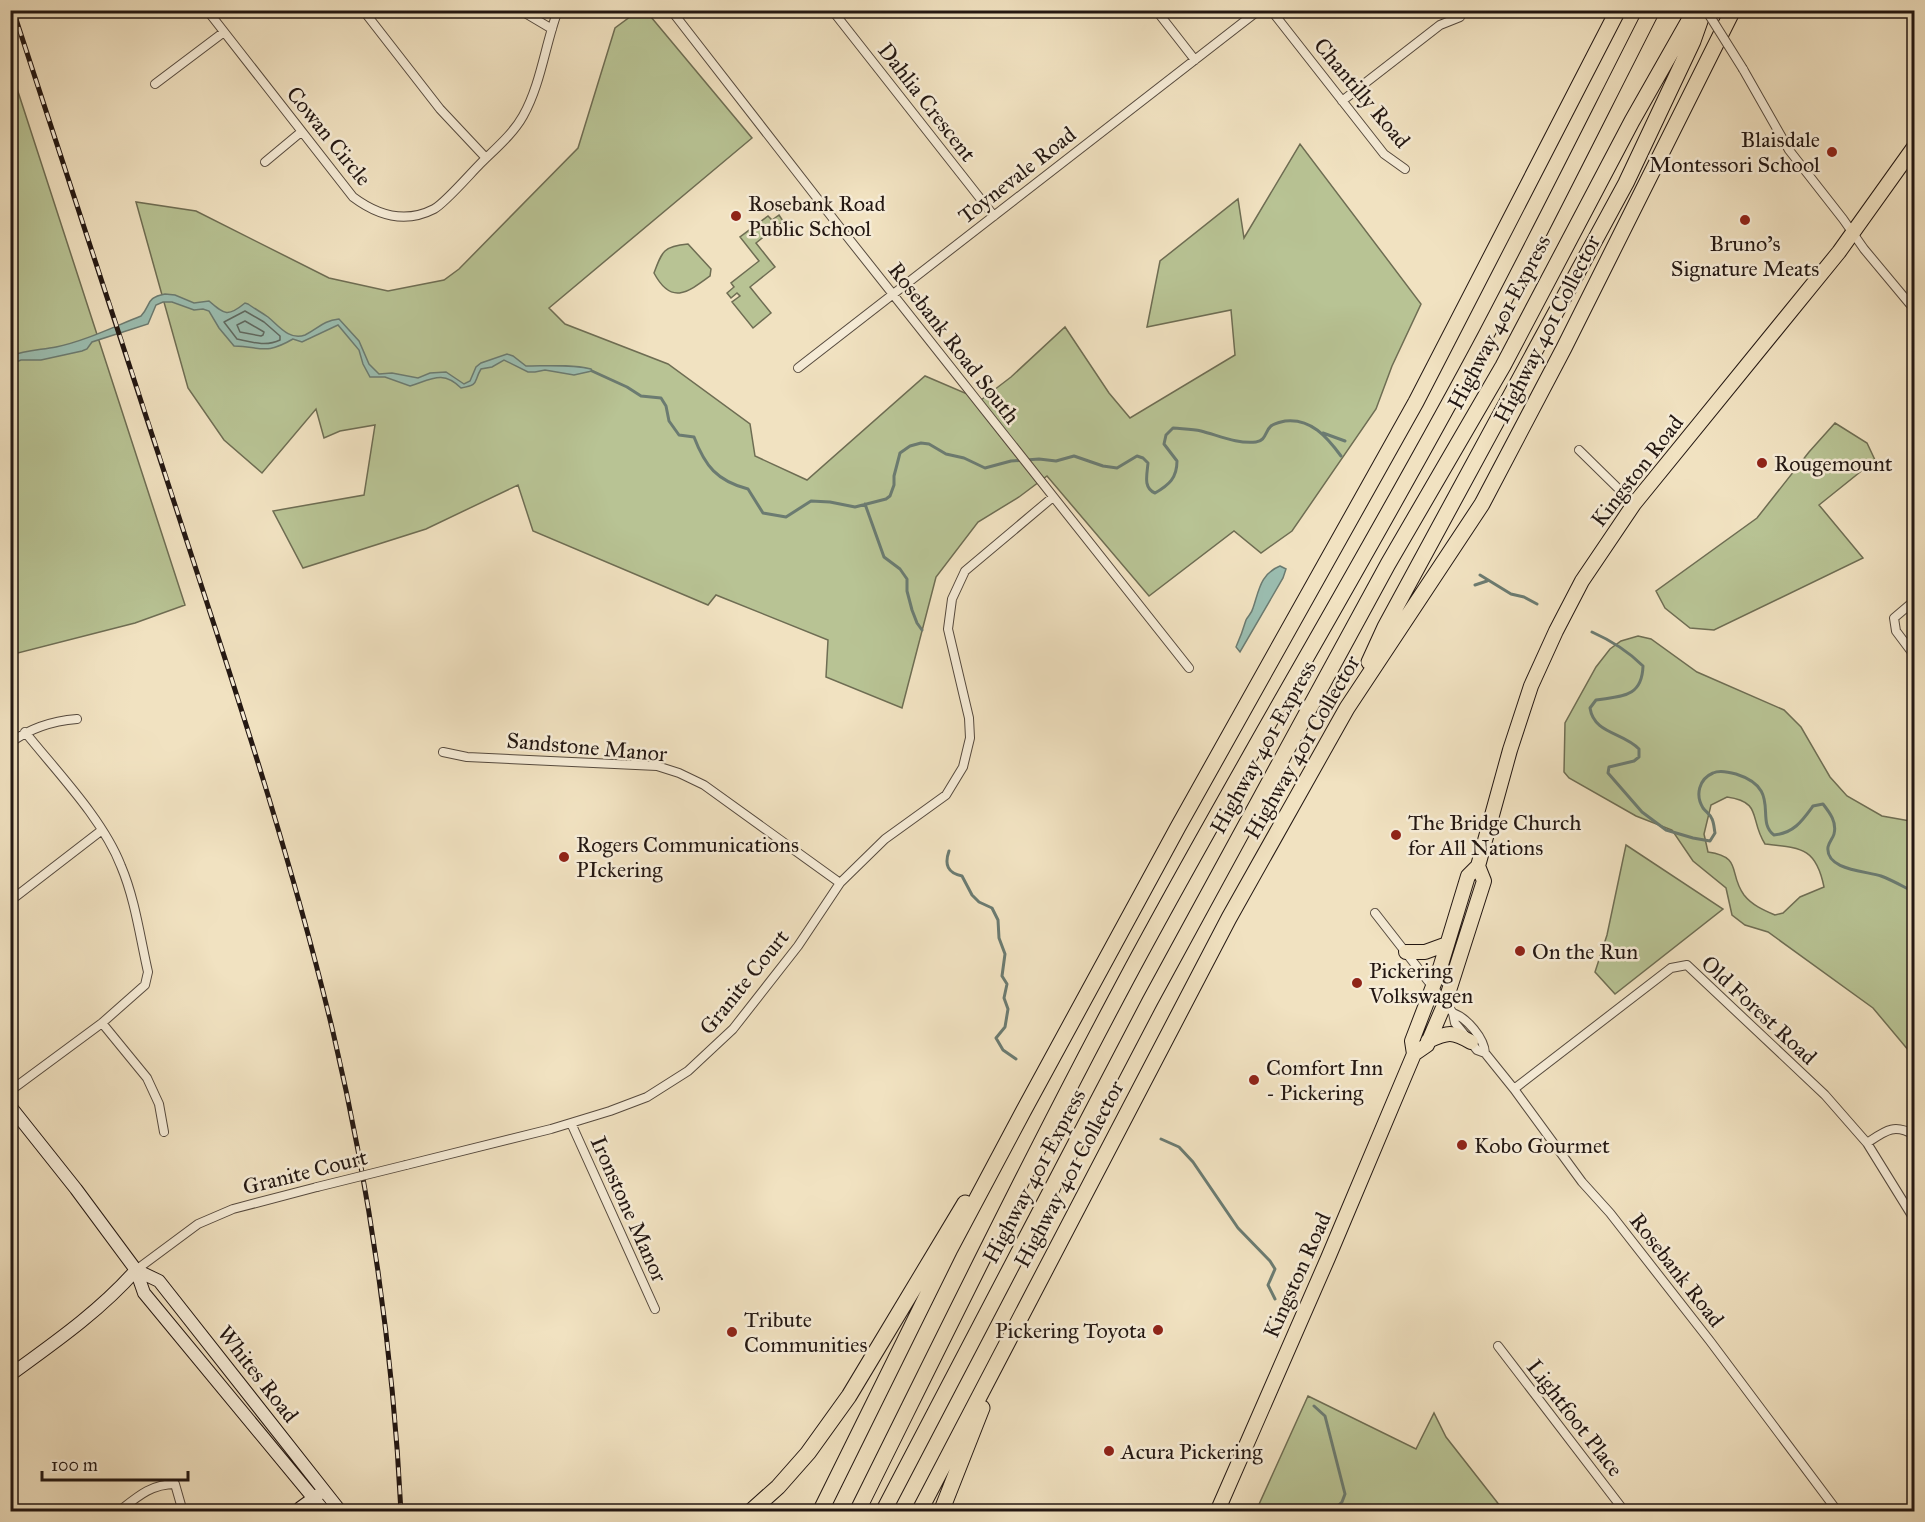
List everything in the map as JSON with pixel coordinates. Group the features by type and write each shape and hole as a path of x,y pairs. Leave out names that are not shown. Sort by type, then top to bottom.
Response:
{"highway":[{"path":"820,1512 950,1249 1194,798 1416,402 1618,10"},
{"name":"Highway 401 Express","path":"856,1512 1126,980 1251,752 1485,337 1652,10"},
{"name":"Highway 401 Express","path":"883,1512 1150,1001 1388,564 1503,366 1632,121 1695,10"},
{"path":"1347,708 1385,627 1626,183 1693,41 1705,10"},
{"name":"Highway 401 Collector","path":"919,1512 1229,918 1347,708 1482,504 1564,348 1733,10"},
{"path":"750,1512 778,1487 808,1452 849,1396 940,1242 1024,1110"},
{"path":"941,1512 1007,1343"}],"main road":[{"name":"Kingston Road","path":"1414,1054 1412,1041 1433,988 1468,876 1478,866 1510,750 1531,686 1582,581 1634,504 1782,324 1853,233 1914,147"},
{"name":"Kingston Road","path":"1217,1512 1414,1054 1426,1045 1449,1008 1484,882 1478,866"},
{"path":"1406,951 1425,952 1447,944"},
{"path":"1428,1041 1441,1035 1454,1033 1471,1042"},
{"name":"Whites Road","path":"10,1106 136,1270 144,1293 325,1512"},
{"path":"10,1375 78,1323 124,1284 136,1270"},
{"name":"Whites Road","path":"136,1270 159,1281 341,1512"},
{"path":"299,1512 324,1490"}],"street":[{"name":"Cowan Circle","path":"207,10 353,197 368,208 396,218 416,215 436,208 508,135 523,116 533,94 558,10"},
{"path":"363,10 440,109 486,158"},
{"path":"520,10 552,29"},
{"name":"Rosebank Road South","path":"671,10 1030,469 1189,668"},
{"name":"Dahlia Crescent","path":"832,10 994,216"},
{"path":"1156,10 1195,60"},
{"name":"Toynevale Road","path":"798,368 1258,10"},
{"name":"Chantilly Road","path":"1270,10 1384,154 1405,169"},
{"path":"1705,10 1743,69 1780,136 1914,309"},
{"path":"1342,101 1440,26 1460,18"},
{"path":"155,84 224,32"},
{"path":"265,162 301,132"},
{"path":"1579,450 1634,504"},
{"name":"Granite Court","path":"136,1270 198,1224 233,1209 610,1111 646,1097 688,1071 709,1054 733,1029 798,946 840,883 885,839 946,795 963,767 970,738 969,718 948,629 952,599 965,571 1053,497"},
{"path":"1914,601 1894,618 1896,631 1914,655"},
{"path":"10,743 25,732 59,720 77,719"},
{"path":"10,1091 102,1023 145,985 148,972 131,893 121,864 102,830 25,732"},
{"name":"Sandstone Manor","path":"443,752 467,757 657,766 679,773 704,785 840,883"},
{"path":"10,901 102,830"},
{"name":"Rosebank Road","path":"1375,914 1449,1008 1455,1023 1477,1050 1485,1053 1514,1089 1582,1182 1610,1213 1710,1341 1838,1512"},
{"name":"Old Forest Road","path":"1514,1089 1671,968 1687,965 1825,1095 1867,1143 1914,1219"},
{"name":"Rosebank Road","path":"1449,1008 1463,1017 1484,1044 1485,1053"},
{"path":"102,1023 147,1078 159,1104 164,1132"},
{"name":"Ironstone Manor","path":"570,1123 655,1309"},
{"path":"1867,1143 1887,1130 1904,1129 1914,1135"},
{"name":"Lightfoot Place","path":"1498,1346 1625,1512"},
{"path":"118,1512 147,1489 164,1484 175,1484 183,1512"}],"green space":[{"path":"638,11 646,11 752,138 549,308 565,324 668,364 750,424 755,456 807,480 925,376 981,400 1011,377 1065,327 1109,393 1130,418 1235,355 1231,310 1147,327 1160,261 1238,199 1244,238 1300,144 1421,304 1392,366 1376,409 1292,531 1261,553 1234,531 1149,596 1047,476 1019,497 978,522 936,577 902,708 826,677 828,640 716,595 708,605 533,531 518,485 426,529 303,568 273,511 364,495 375,425 340,431 324,438 316,409 262,473 224,440 188,388 136,202 196,211 329,278 388,291 444,280 459,269 578,148 615,28"},
{"path":"10,67 185,605 135,623 14,654 10,650"},
{"path":"779,215 783,221 756,243 775,267 750,287 771,313 753,328 732,302 740,296 737,293 731,298 727,293 734,287 731,283 759,261 740,237 768,216 772,220"},
{"path":"688,244 711,269 710,276 687,291 673,292 660,283 654,273 665,251 674,246"},
{"path":"1835,423 1867,443 1875,460 1819,505 1863,558 1714,630 1690,628 1665,608 1656,591 1757,518"},
{"path":"1638,636 1651,639 1697,672 1784,710 1801,727 1830,777 1847,796 1882,816 1914,820 1914,1057 1873,1008 1768,932 1745,925 1732,915 1726,888 1693,861 1672,830 1636,816 1569,778 1564,772 1565,723 1596,667 1610,649 1621,641","holes":["1727,797 1738,799 1751,807 1765,844 1805,852 1816,864 1824,887 1800,897 1783,913 1775,915 1747,899 1739,887 1731,862 1719,854 1708,852 1704,834 1711,805"]},
{"path":"1626,845 1723,909 1615,994 1595,972 1607,935"},
{"path":"1308,1396 1416,1449 1434,1413 1446,1437 1504,1511 1256,1511"}],"water":[{"path":"165,294 175,295 194,303 209,301 227,312 234,311 245,303 294,336 305,335 324,323 339,319 359,341 369,364 379,374 392,373 418,378 430,373 446,372 464,384 470,381 476,367 481,363 507,354 526,366 575,366 592,371 574,375 545,370 528,372 504,360 492,367 481,369 471,386 461,388 449,379 437,378 410,386 385,377 370,377 359,350 338,325 302,342 293,339 270,349 234,346 209,311 194,310 172,302 156,305 148,324 92,342 87,349 82,351 41,360 21,360 11,364 11,356 16,354 78,341 141,316 154,297"},
{"path":"1280,566 1286,569 1283,578 1240,652 1236,647 1261,584 1273,569"}],"waterway":[{"path":"592,371 641,396 661,398 666,406 669,421 679,435 694,437 708,464 720,477 748,489 763,513 786,517 811,501 855,507 886,499 890,496 894,485 900,453 910,446 921,443 929,444 946,454 964,458 985,468 1011,461 1039,459 1056,461 1074,456 1103,466 1117,468 1137,456 1148,463 1147,484 1155,493 1168,484 1176,472 1177,461 1164,444 1166,435 1173,428 1201,431 1235,441 1256,442 1262,440 1273,425 1294,421 1318,430 1341,456"},
{"path":"1323,433 1345,441"},
{"path":"865,504 884,557 900,569 907,579 907,591 912,610 922,630"},
{"path":"1480,575 1511,594 1524,597 1537,604"},
{"path":"1475,585 1487,581"},
{"path":"1592,632 1619,647 1643,666 1642,676 1634,690 1622,696 1596,700 1590,708 1597,723 1639,749 1639,757 1634,761 1609,767 1608,773 1642,812 1666,830 1710,841 1715,833 1714,824 1699,798 1700,788 1704,779 1713,773 1721,771 1736,774 1750,780 1759,788 1765,804 1766,821 1774,835 1792,829 1813,806 1823,804 1835,826 1828,847 1833,861 1848,868 1881,876 1914,892"},
{"path":"949,851 948,868 953,873 962,876 972,895 979,902 992,908 998,920 999,938 1005,954 1002,976 1007,984 1004,998 1008,1009 1005,1027 996,1038 1003,1050 1016,1059"},
{"path":"1161,1139 1179,1147 1193,1162 1238,1228 1270,1261 1275,1269 1268,1285 1275,1299"},
{"path":"1314,1406 1325,1416 1345,1494 1342,1502 1331,1512"}],"railway":[{"path":"13,10 250,736 318,972 346,1091 369,1211 386,1331 401,1512"}],"place":[{"name":"Blaisdale Montessori School","path":"1832,152"},
{"name":"Rosebank Road Public School","path":"736,216"},
{"name":"Bruno's Signature Meats","path":"1745,220"},
{"name":"Rougemount","path":"1762,463"},
{"name":"The Bridge Church for All Nations","path":"1396,835"},
{"name":"Rogers Communications PIckering","path":"564,857"},
{"name":"On the Run","path":"1520,951"},
{"name":"Pickering Volkswagen","path":"1357,983"},
{"name":"Comfort Inn - Pickering","path":"1254,1080"},
{"name":"Kobo Gourmet","path":"1462,1145"},
{"name":"Pickering Toyota","path":"1158,1330"},
{"name":"Tribute Communities","path":"732,1332"},
{"name":"Acura Pickering","path":"1109,1451"}]}
